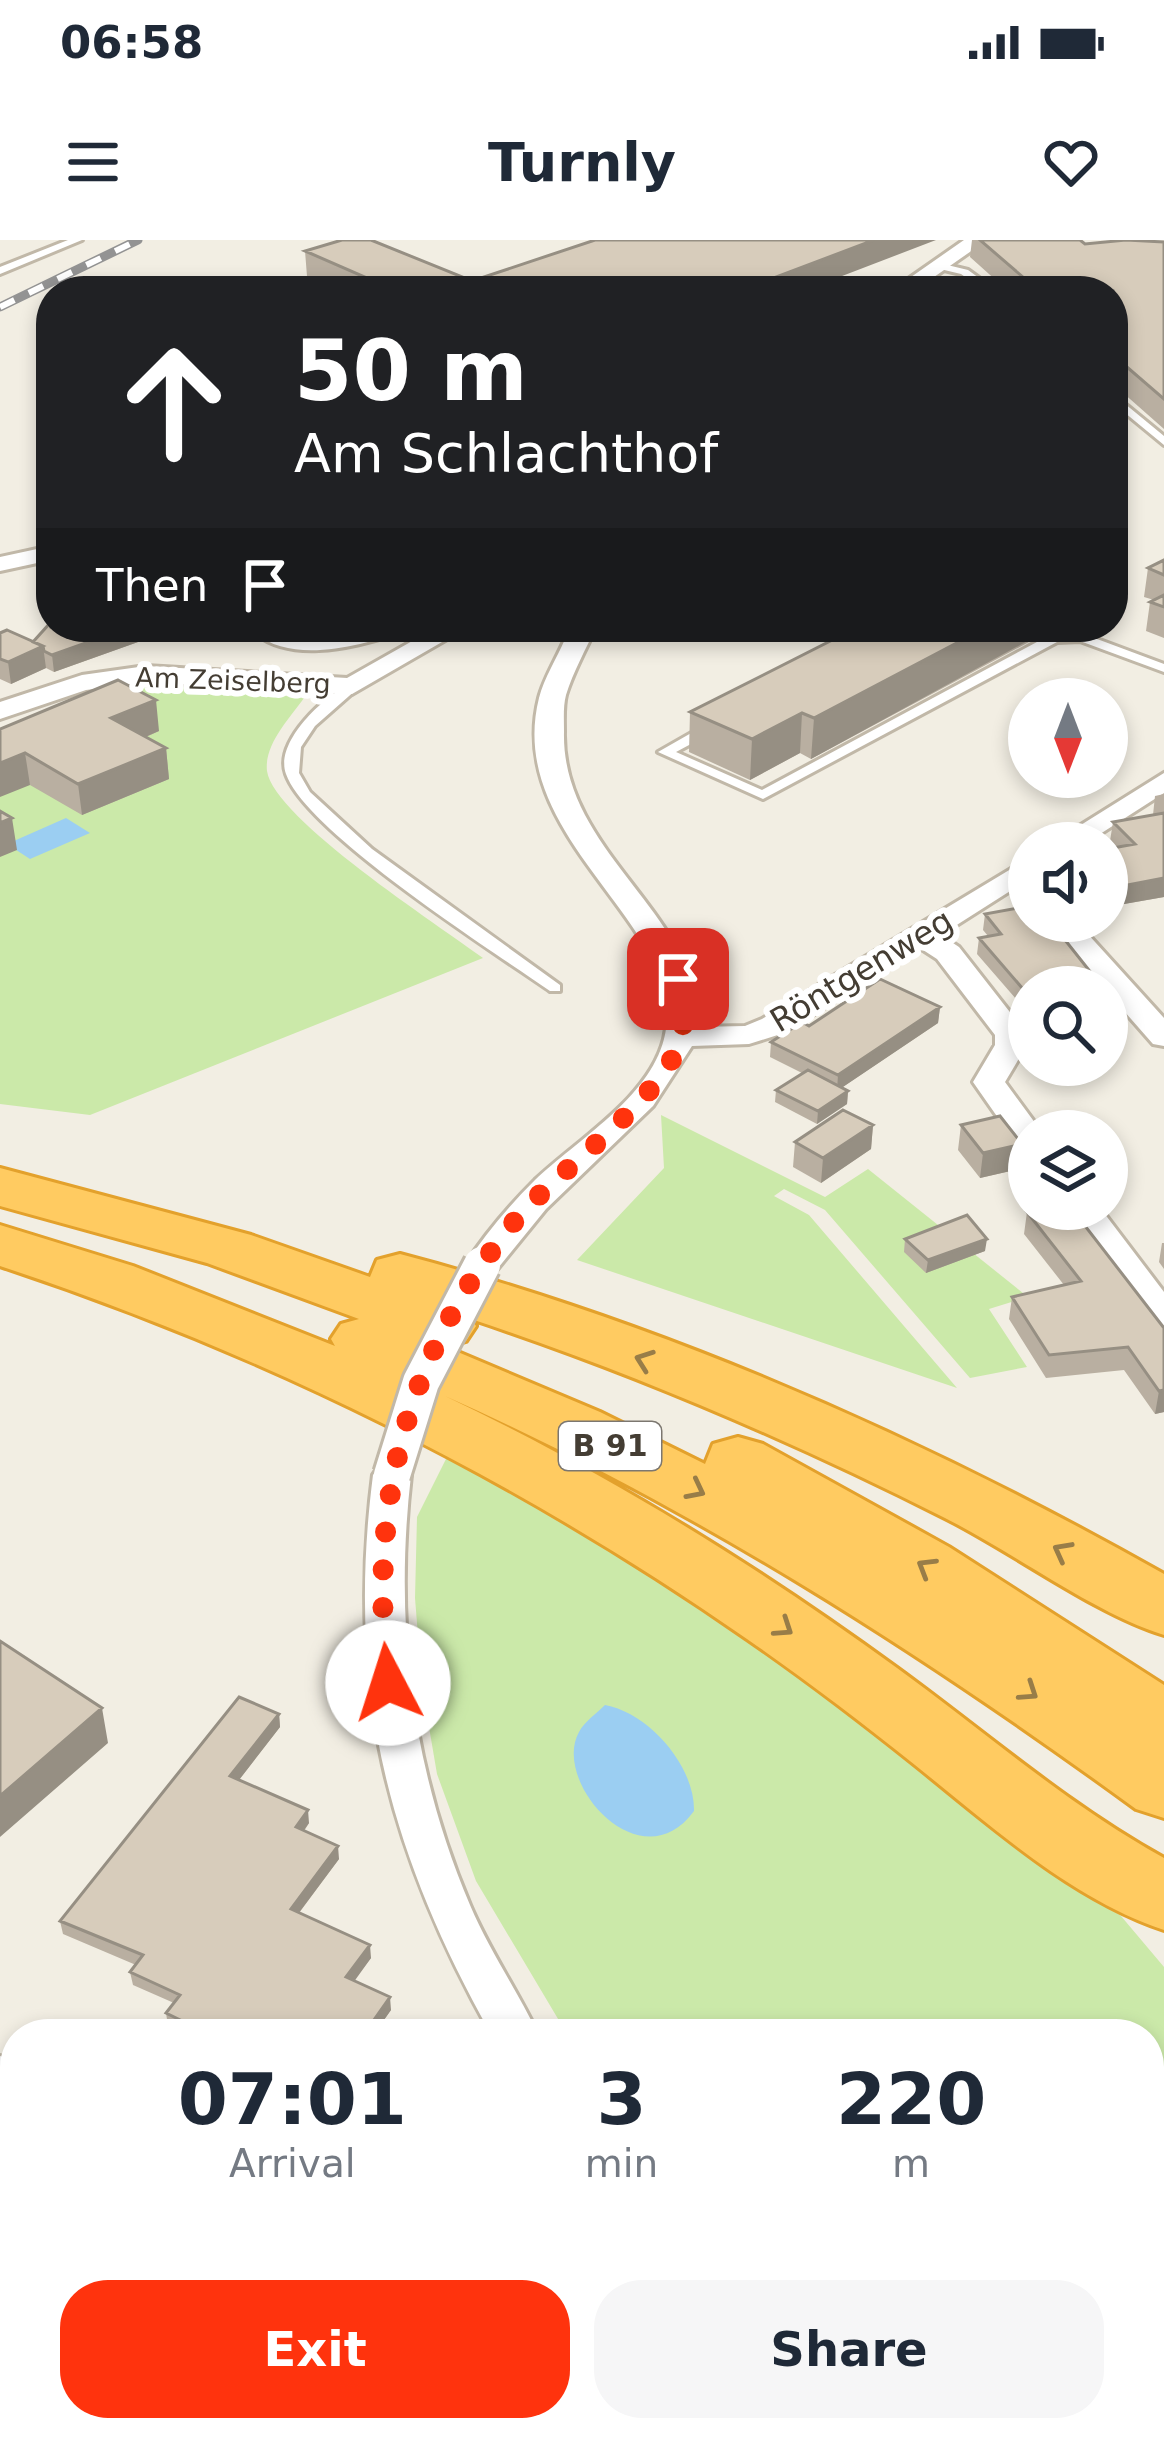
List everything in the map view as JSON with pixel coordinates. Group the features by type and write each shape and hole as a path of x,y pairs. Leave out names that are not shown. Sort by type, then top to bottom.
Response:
{"highway":[{"path":"0,1187 79,1187 100,1192 309,1246 499,1306 753,1402 860,1448 1164,1608"},
{"name":"B 91","path":"0,1187 300,1272 584,1386 843,1518 999,1613 1164,1723"},
{"name":"B 91","path":"0,1224 264,1302 472,1382 596,1439 705,1494 901,1607 1164,1786"},
{"path":"0,1244 137,1288 287,1349 417,1412 612,1519 833,1660 1074,1846 1164,1935"},
{"path":"1074,1846 1164,1897"}],"street":[{"path":"924,276 977,240"},
{"path":"0,564 36,556"},
{"path":"292,642 334,642"},
{"name":"Am Zeiselberg","path":"0,711 82,682 146,674 352,686 429,642"},
{"path":"506,2019 467,1948 436,1872 392,1721 384,1646 382,1533 392,1475 421,1382 482,1265 520,1214 623,1118 661,1073 682,1037 678,979 650,931 587,850 565,808 551,765 547,734 553,697 576,642"},
{"path":"1099,822 1164,781"},
{"name":"Röntgenweg","path":"682,1037 719,1038 762,1031 1008,885"},
{"path":"920,934 948,953 1011,1034 1011,1045 989,1082 1009,1110"},
{"path":"1079,942 1164,1036"},
{"path":"1099,1230 1164,1317"}],"lane":[{"path":"0,271 77,240"},
{"path":"939,266 970,276"},
{"path":"1128,410 1164,442"},
{"path":"724,720 665,752 764,795 1047,642"},
{"path":"1101,642 1164,668"},
{"path":"352,686 300,737 292,753 292,775 327,820 555,988"}],"green space":[{"path":"191,685 304,698 279,732 267,761 277,792 327,843 483,958 90,1115 0,1104 0,731 116,688"},
{"path":"661,1115 825,1197 868,1169 1028,1297 989,1309 1027,1367 970,1378 825,1210 784,1189 774,1196 809,1215 957,1388 577,1260 664,1168"},
{"path":"448,1455 620,1548 894,1735 1121,1916 1164,1967 1164,2019 558,2019 476,1881 437,1774 422,1686 415,1598 417,1517"}],"water":[{"path":"66,818 90,833 30,859 7,844"},
{"path":"605,1705 653,1730 678,1760 694,1811 673,1831 650,1836 627,1831 606,1818 589,1798 574,1753 581,1728"}],"building":[{"path":"342,240 371,240 460,276 362,276 305,251"},
{"path":"595,240 874,240 779,276 487,276"},
{"path":"980,240 1164,242 1164,399 1128,368 1128,276 1022,276"},
{"path":"1164,560 1164,575 1148,568"},
{"path":"7,630 43,646 8,662 0,659 0,633"},
{"path":"36,639 89,642 52,655 33,642"},
{"path":"828,642 958,642 814,718 802,713 752,739 690,712"},
{"path":"118,680 156,700 111,718 166,748 78,784 25,753 0,763 0,729"},
{"path":"1164,813 1164,878 1128,885 1128,845 1135,844 1128,837 1128,822 1113,822"},
{"path":"1008,910 1008,942 1067,942 1086,966 1008,966 1008,972 979,938 1001,934 985,914"},
{"path":"880,979 940,1007 838,1075 771,1042 802,1022 809,1026"},
{"path":"808,1070 848,1091 818,1111 776,1090"},
{"path":"843,1110 873,1125 823,1158 795,1142"},
{"path":"1000,1116 1008,1126 1008,1147 983,1153 961,1125"},
{"path":"967,1215 987,1239 928,1260 905,1239"},
{"path":"1041,1230 1088,1230 1164,1328 1164,1390 1159,1391 1128,1347 1049,1355 1012,1297 1081,1281"},
{"path":"0,1641 102,1708 0,1796"},
{"path":"239,1697 279,1714 230,1776 308,1810 296,1827 338,1846 291,1909 370,1945 346,1977 390,1997 375,2019 178,2019 166,2013 180,1995 130,1972 143,1955 60,1921"}],"railway":[{"path":"64,276 138,240"},
{"path":"0,307 36,290"}],"route":[{"path":"388,1683 382,1533 392,1475 421,1382 460,1301 520,1214 623,1118 661,1073 682,1037 678,979"}]}
